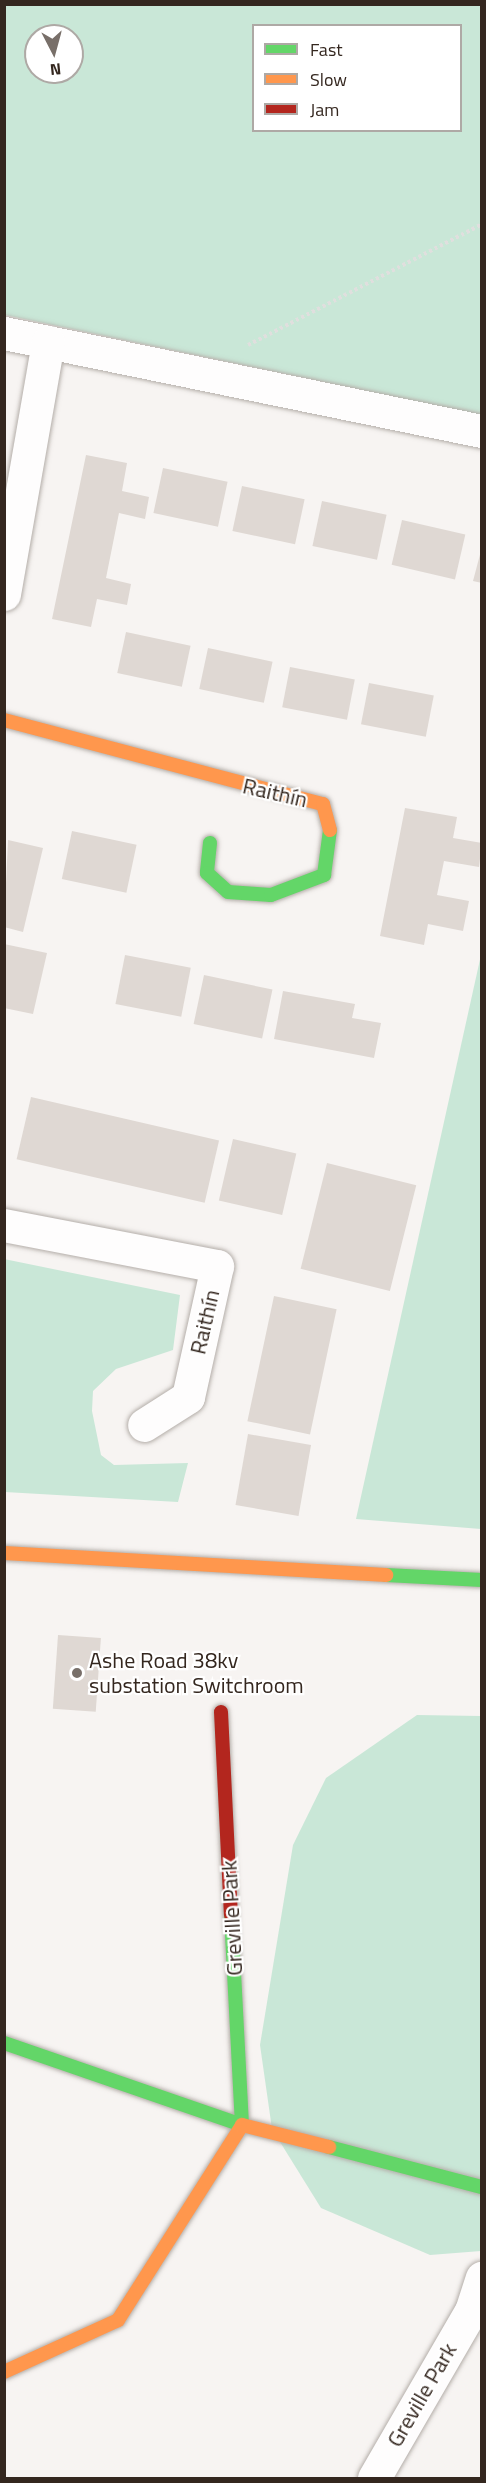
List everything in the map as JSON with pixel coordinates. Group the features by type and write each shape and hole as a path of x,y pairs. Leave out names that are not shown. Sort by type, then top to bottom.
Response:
{"street":[{"path":"4,333 482,430"},
{"path":"4,594 48,342"},
{"name":"Raithín","path":"4,720 227,782 323,804 332,835 324,875 271,895 228,892 207,873 210,843"},
{"name":"Raithín","path":"4,1225 217,1266 188,1397 144,1425"},
{"path":"4,1553 482,1580"},
{"name":"Greville Park","path":"221,1712 242,2125"},
{"path":"4,2043 242,2125 482,2187"},
{"path":"4,2372 118,2320 242,2125"},
{"name":"Greville Park","path":"374,2478 471,2311 482,2278"}],"path":[{"path":"197,372 482,224"}],"green space":[{"path":"5,5 481,5 481,415 5,315"},
{"path":"481,955 481,1529 356,1519"},
{"path":"4,1259 180,1295 173,1350 116,1369 93,1391 92,1411 101,1455 114,1465 188,1463 178,1502 5,1492"},
{"path":"417,1715 481,1716 481,2251 430,2255 321,2208 272,2129 260,2045 293,1845 326,1778"}],"building":[{"path":"86,455 127,463 122,491 149,497 145,519 119,513 106,578 131,584 127,605 97,599 91,627 52,619"},
{"path":"163,468 228,482 218,527 153,513"},
{"path":"242,486 305,499 295,544 232,531"},
{"path":"322,501 387,515 377,560 312,546"},
{"path":"402,520 465,535 455,579 392,565"},
{"path":"482,547 482,583 473,581"},
{"path":"126,632 191,646 182,687 117,673"},
{"path":"208,648 273,662 264,703 199,689"},
{"path":"290,667 355,680 347,720 282,707"},
{"path":"369,683 434,696 426,737 361,724"},
{"path":"405,808 457,817 453,838 482,843 479,867 444,861 437,895 469,901 463,931 428,924 424,945 380,936"},
{"path":"72,831 137,845 126,893 62,879"},
{"path":"8,840 43,848 23,932 4,927"},
{"path":"4,944 47,953 33,1014 4,1008"},
{"path":"125,955 191,968 181,1017 115,1004"},
{"path":"204,975 272,990 262,1038 194,1024"},
{"path":"283,991 355,1004 352,1018 381,1023 374,1058 274,1039"},
{"path":"31,1097 219,1140 205,1203 17,1159"},
{"path":"233,1139 296,1154 282,1215 219,1200"},
{"path":"327,1163 416,1185 390,1291 301,1269"},
{"path":"274,1296 337,1309 310,1435 247,1421"},
{"path":"248,1434 311,1445 299,1516 235,1505"},
{"name":"Ashe Road 38kv substation Switchroom","path":"58,1635 101,1638 96,1712 53,1709"}],"traffic: fast":[{"path":"210,843 207,873 228,892 271,895 324,875 330,830"},
{"path":"386,1575 482,1580"},
{"path":"4,2043 242,2125 231,1915"},
{"path":"329,2147 482,2187"}],"traffic: slow":[{"path":"4,720 323,804 330,830"},
{"path":"4,1553 386,1575"},
{"path":"4,2372 118,2320 242,2125 329,2147"}],"traffic: jam":[{"path":"221,1712 231,1915"}],"place":[{"name":"Ashe Road 38kv substation Switchroom","path":"77,1673"}]}
